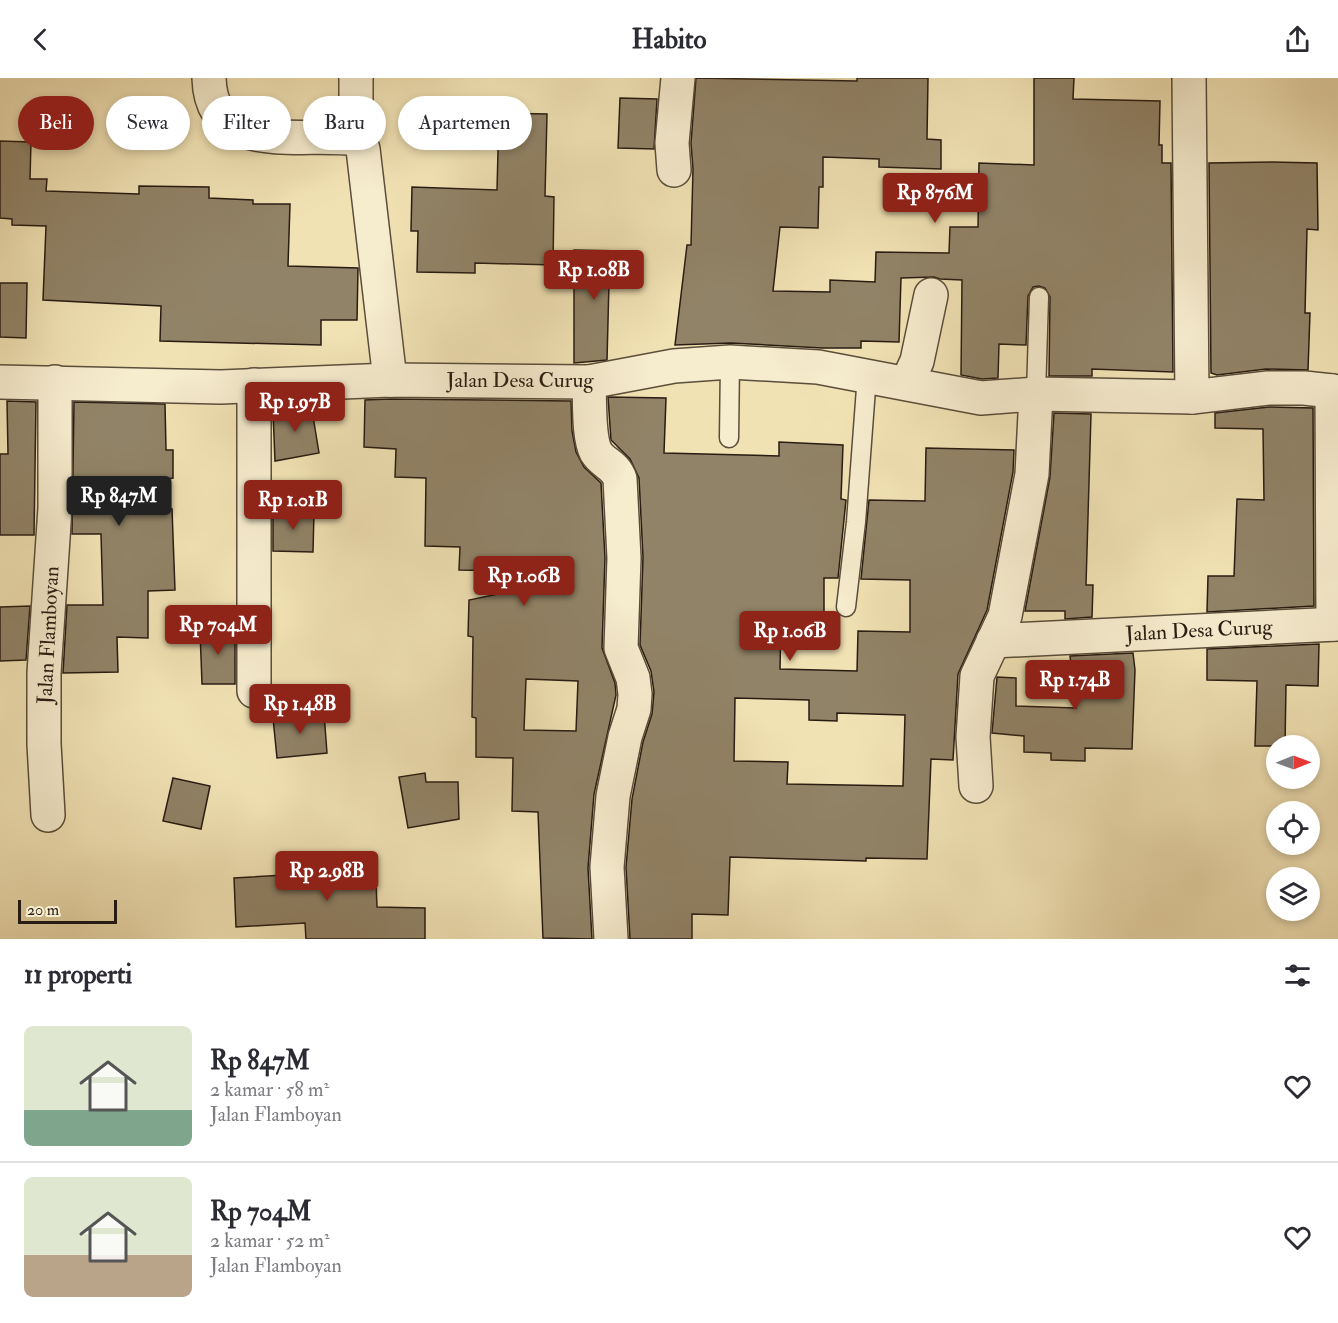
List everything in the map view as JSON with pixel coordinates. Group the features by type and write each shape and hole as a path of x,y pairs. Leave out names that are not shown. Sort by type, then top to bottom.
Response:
{"street":[{"path":"209,78 213,105 223,120 237,129 256,136 303,136"},
{"path":"356,78 356,96"},
{"path":"674,170 672,143 678,78"},
{"path":"1189,78 1192,397"},
{"path":"363,150 390,380"},
{"path":"907,383 917,361 931,295"},
{"name":"Jalan Desa Curug","path":"0,382 254,385 390,380 590,382 674,366 730,362 818,367 981,398 1036,394 1192,397 1268,388 1335,393 1335,624 993,641"},
{"name":"Jalan Flamboyan","path":"48,815 44,744 44,673 55,508 55,382"},
{"path":"590,382 593,444 597,455 616,469 620,479 624,558 621,648 633,678 635,694 612,806 607,867 611,939"},
{"path":"254,385 254,692"},
{"path":"976,786 973,737 977,676 1005,616 1032,474 1036,394"}],"lane":[{"path":"1036,394 1038,297"},
{"path":"729,438 730,362"},
{"path":"846,607 856,522 867,375"}],"building":[{"path":"696,78 857,81 857,78 928,78 927,139 941,140 941,169 879,167 879,159 823,157 823,187 819,187 818,228 780,227 773,291 830,292 830,280 875,282 876,252 949,253 950,227 978,227 979,163 1034,165 1034,78 1074,78 1073,99 1160,101 1159,145 1162,145 1162,163 1171,163 1173,372 1092,369 1092,376 1049,376 1050,297 1045,288 1039,286 1033,287 1028,296 1026,345 999,344 998,378 982,379 961,375 962,280 934,277 901,278 899,342 861,341 861,348 731,343 675,345 687,245 691,245 693,169 691,143"},
{"path":"620,98 657,99 654,149 618,148"},
{"path":"532,114 547,114 545,196 554,197 553,265 475,263 475,273 417,272 418,231 411,231 412,187 497,190 498,150 532,150"},
{"path":"0,141 18,142 18,150 31,150 30,179 47,179 46,191 139,194 139,186 209,187 209,198 253,200 253,204 290,204 288,266 358,268 357,320 321,320 321,345 160,341 161,306 43,300 46,226 12,225 12,219 0,218"},
{"path":"1209,163 1317,163 1318,230 1307,229 1305,313 1310,313 1308,370 1266,369 1217,375 1211,373"},
{"path":"574,250 625,251 624,284 609,283 607,360 574,363"},
{"path":"0,283 27,283 26,338 0,337"},
{"path":"608,397 666,398 664,453 779,456 779,442 843,445 841,499 846,500 838,578 824,578 824,616 781,615 780,669 857,671 858,631 910,632 910,580 861,579 869,500 925,501 926,448 1014,450 1013,472 987,610 958,674 953,760 931,759 927,859 866,858 866,861 730,857 728,915 692,914 692,939 630,939 626,867 632,799 643,742 652,714 654,692 651,671 640,645 643,557 639,478 630,459 611,440","holes":["735,698 809,700 809,720 837,721 837,713 905,715 903,786 787,784 788,762 734,761"]},
{"path":"365,400 571,401 572,431 576,452 584,467 601,483 605,558 602,648 615,683 616,695 594,794 588,868 592,939 543,938 538,812 512,811 513,758 476,757 476,718 472,717 473,637 468,636 469,600 551,583 550,572 459,570 460,547 425,546 426,478 395,477 396,449 364,447","holes":["526,679 578,681 576,731 524,730"]},
{"path":"7,401 36,402 34,535 0,535 0,454 8,454"},
{"path":"74,402 165,404 166,450 173,450 173,478 97,491 98,508 172,509 175,590 148,591 148,638 117,637 118,672 63,673 67,605 103,605 101,534 72,534"},
{"path":"311,404 319,453 275,461 273,411"},
{"path":"1269,407 1313,408 1314,606 1207,612 1208,576 1234,576 1237,499 1264,500 1263,429 1215,428 1215,413"},
{"path":"1054,413 1091,414 1086,585 1093,585 1092,617 1065,619 1065,611 1025,611 1050,477"},
{"path":"273,511 314,512 313,552 273,551"},
{"path":"30,606 26,660 0,661 0,607"},
{"path":"235,628 235,684 202,684 200,631"},
{"path":"1319,644 1318,686 1286,685 1285,735 1266,735 1266,746 1255,746 1257,681 1207,680 1207,649"},
{"path":"1133,653 1135,670 1132,749 1085,748 1085,761 1051,760 1051,753 1024,752 1024,736 992,733 997,677 1016,678 1016,706 1076,708 1070,656"},
{"path":"324,713 327,753 277,758 273,718"},
{"path":"425,773 426,782 458,782 459,819 408,828 399,777"},
{"path":"173,778 210,786 201,829 163,821"},
{"path":"375,856 377,907 425,908 425,939 306,939 305,923 236,927 234,878 304,874 303,858"}]}
